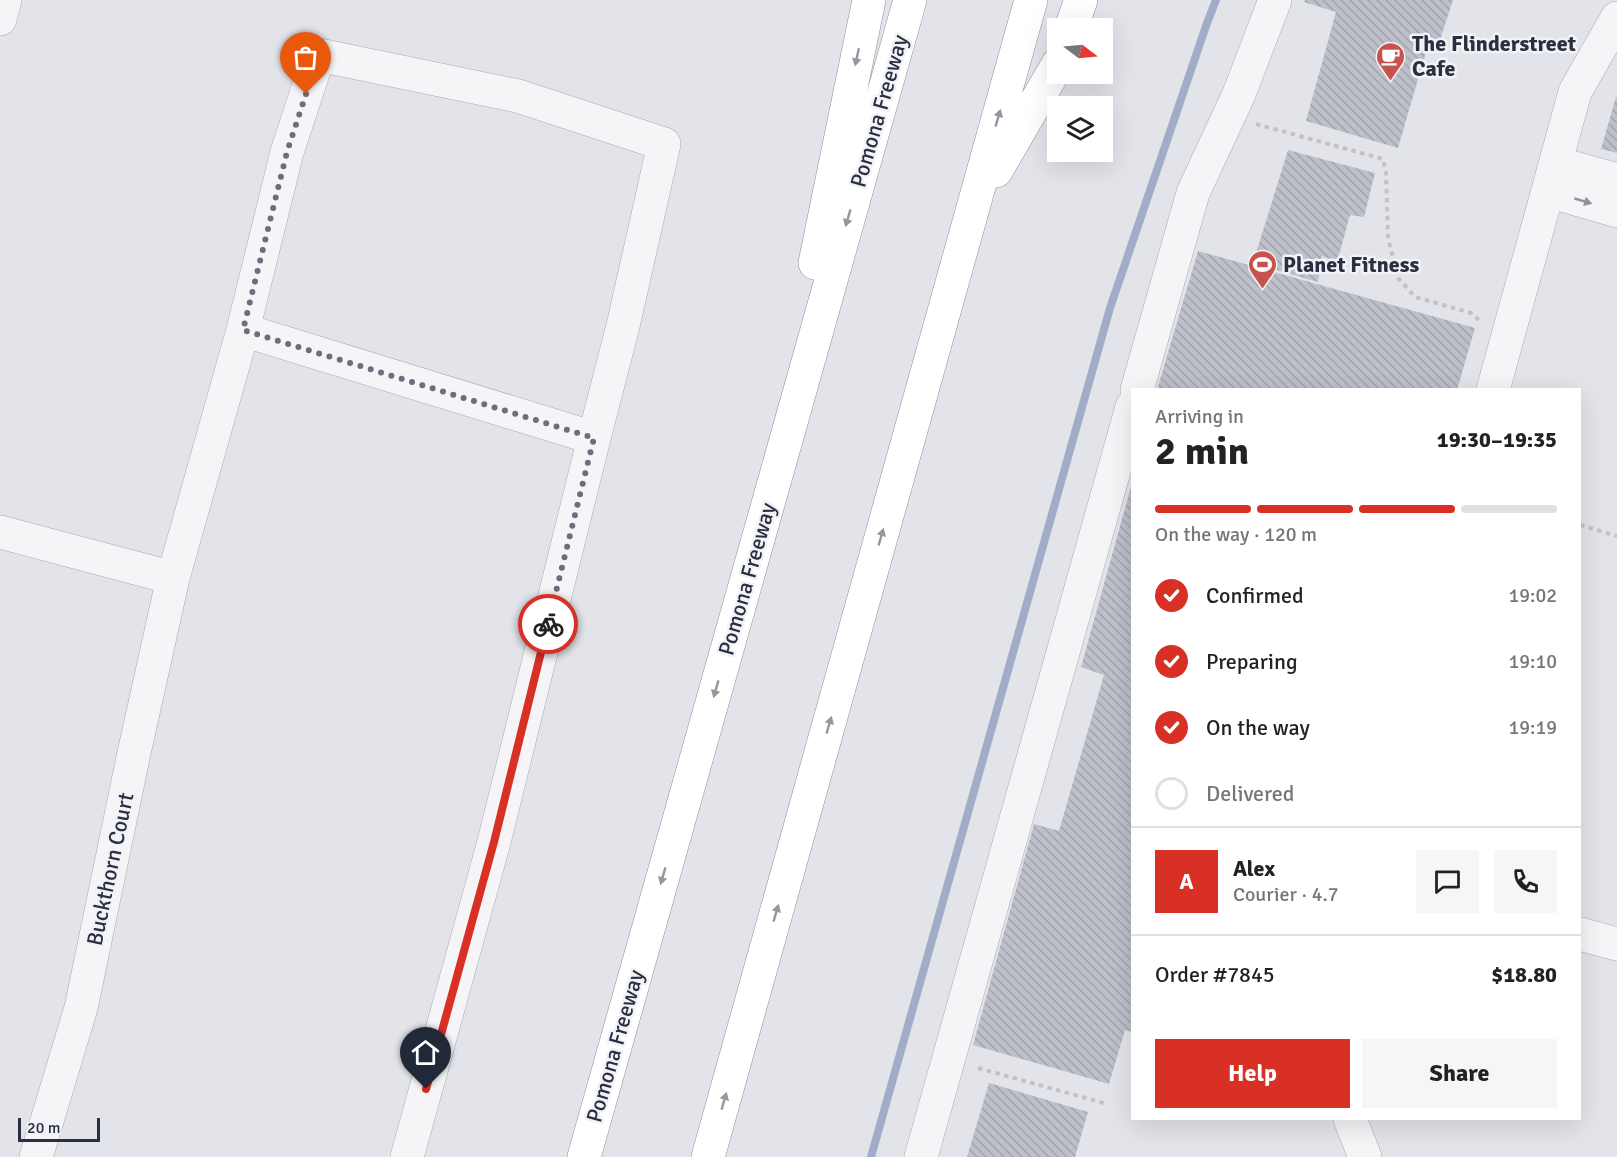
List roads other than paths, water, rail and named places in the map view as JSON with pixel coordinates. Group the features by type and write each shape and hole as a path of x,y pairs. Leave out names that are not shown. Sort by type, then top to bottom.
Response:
{"highway":[{"path":"761,529 869,0"},
{"name":"Pomona Freeway","path":"584,1157 910,0"},
{"path":"708,1157 1031,0"},
{"path":"1075,18 1082,0"},
{"path":"971,215 1047,83"}],"street":[{"path":"0,19 5,0"},
{"path":"1138,388 1193,194 1239,94 1275,0"},
{"path":"1494,388 1575,92 1617,18"},
{"name":"Buckthorn Court","path":"36,1157 81,1008 173,579 243,330 287,152 320,55 518,96 664,144 623,326 594,438"},
{"path":"1552,177 1617,180"},
{"path":"1552,177 1617,211"},
{"path":"243,330 594,438 494,842 407,1157"},
{"path":"921,1157 1131,411"},
{"path":"0,532 173,579"},
{"path":"1581,934 1617,944"},
{"path":"1350,1120 1365,1157"}],"waterway":[{"path":"871,1157 1110,308 1216,0"}],"place":[{"name":"The Flinderstreet Cafe","path":"1391,82"},
{"name":"Planet Fitness","path":"1262,290"}]}
